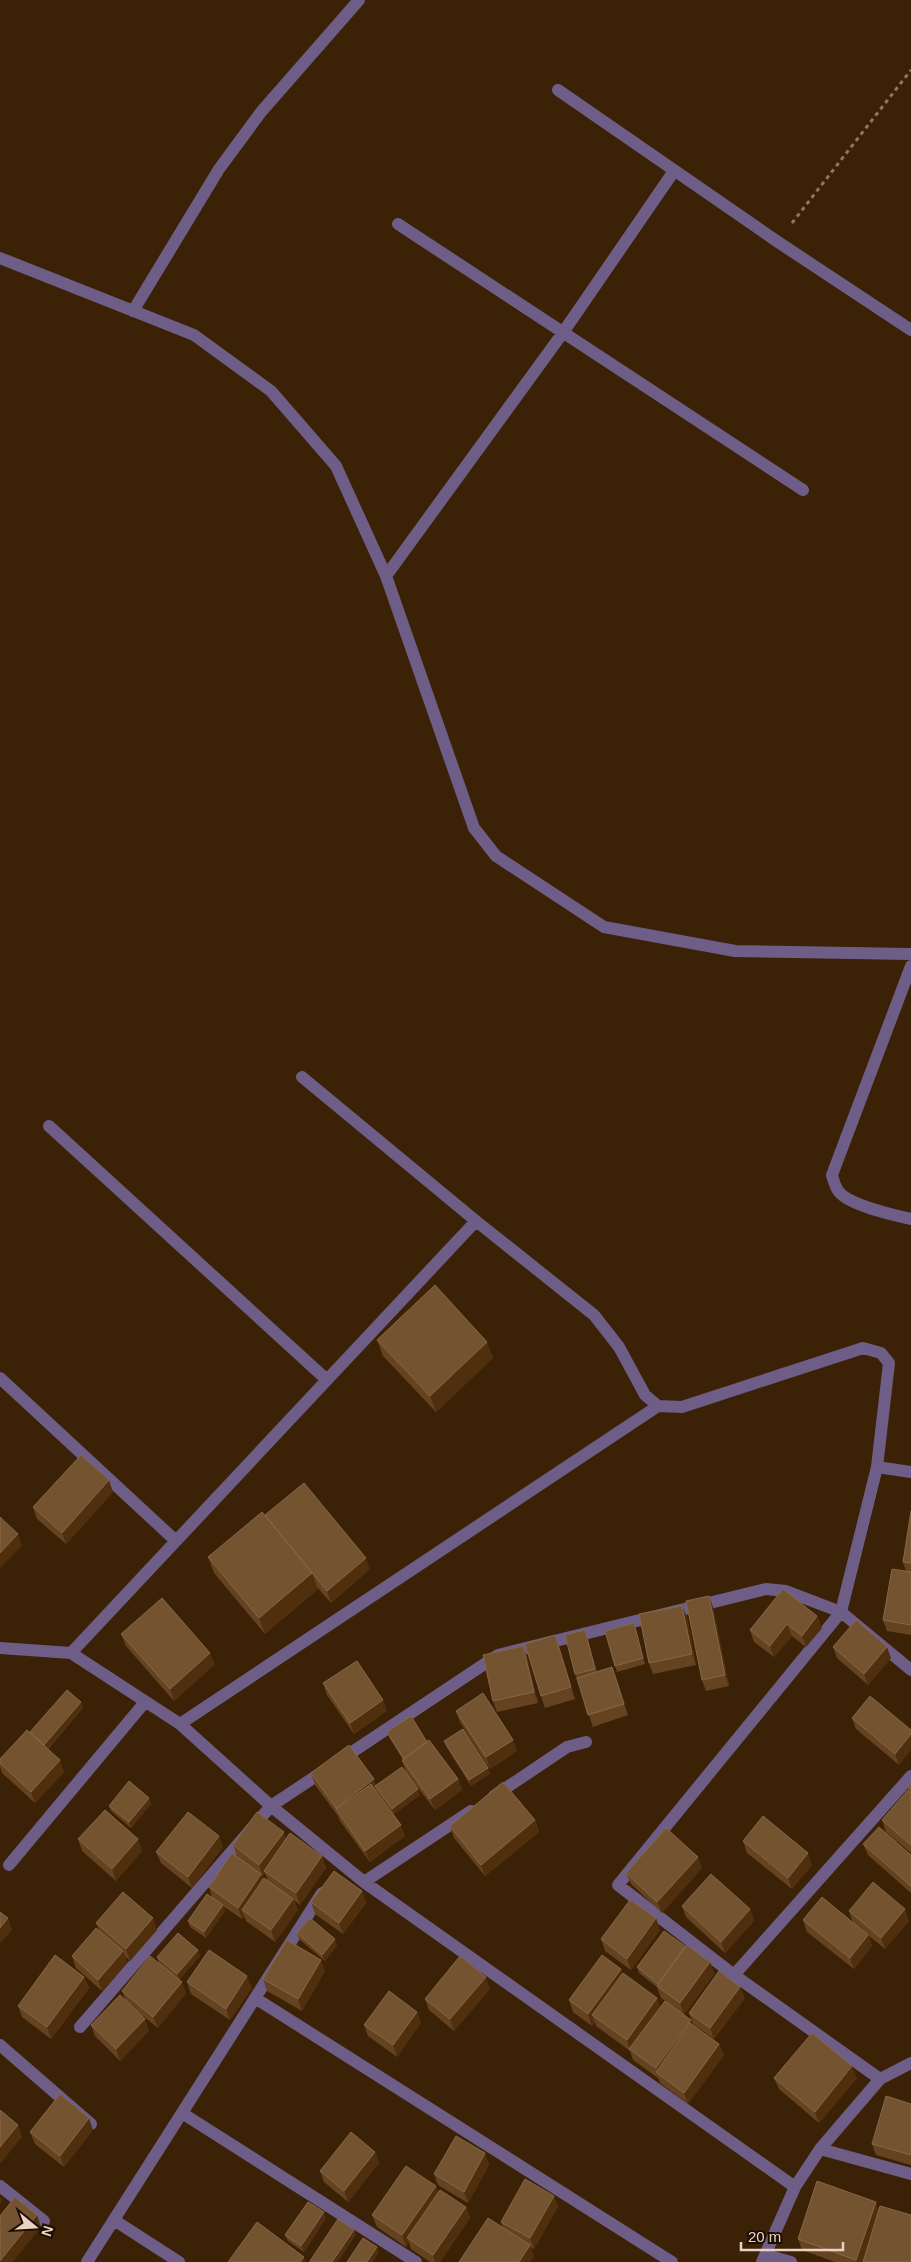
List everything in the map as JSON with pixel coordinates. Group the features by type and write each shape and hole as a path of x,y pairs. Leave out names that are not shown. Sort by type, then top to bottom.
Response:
{"street":[{"path":"133,311 218,169 261,112 359,0"},
{"path":"558,90 778,242 911,330"},
{"path":"386,576 562,334 674,170"},
{"path":"398,224 562,334 803,490"},
{"path":"0,258 194,335 271,392 336,466 386,576 474,828 496,856 604,927 735,951 911,954"},
{"path":"911,966 832,1175 835,1186 841,1195 867,1207 911,1219"},
{"path":"302,1077 476,1221 594,1315 619,1347 645,1395 658,1406"},
{"path":"49,1126 327,1380"},
{"path":"71,1654 476,1221"},
{"path":"180,1724 658,1406 682,1407 863,1348 881,1353 889,1363 877,1467 841,1612 618,1885 734,1975 880,2079"},
{"path":"0,1378 176,1541"},
{"path":"877,1467 911,1472"},
{"path":"80,2027 271,1806 498,1655 766,1589 786,1591 841,1612 911,1670"},
{"path":"0,1648 71,1654 180,1724 271,1806 336,1872 364,1882 795,2187"},
{"path":"9,1865 145,1702"},
{"path":"364,1882 567,1747 586,1742"},
{"path":"734,1975 911,1776"},
{"path":"87,2262 336,1872"},
{"path":"255,1998 672,2262"},
{"path":"0,2045 91,2124"},
{"path":"791,2262 764,2258 795,2187 820,2149 880,2079 911,2063"},
{"path":"182,2113 416,2262"},
{"path":"820,2149 911,2174"},
{"path":"0,2186 44,2221"},
{"path":"114,2220 179,2262"}],"path":[{"path":"778,242 911,70"}],"building":[{"path":"435,1285 487,1342 430,1396 377,1340"},
{"path":"81,1455 109,1480 62,1533 33,1507"},
{"path":"304,1483 366,1558 327,1591 265,1515"},
{"path":"911,1511 911,1563 903,1562"},
{"path":"262,1512 312,1573 259,1618 208,1557"},
{"path":"0,1517 18,1534 0,1553"},
{"path":"892,1569 911,1572 911,1625 883,1620"},
{"path":"783,1589 817,1616 802,1636 787,1624 770,1646 750,1630"},
{"path":"709,1596 725,1675 702,1680 686,1601"},
{"path":"162,1598 210,1653 170,1689 121,1634"},
{"path":"682,1606 692,1654 649,1663 639,1614"},
{"path":"856,1620 887,1647 864,1674 833,1647"},
{"path":"634,1623 643,1658 615,1666 605,1631"},
{"path":"585,1630 595,1669 575,1674 565,1635"},
{"path":"555,1635 571,1687 541,1696 525,1644"},
{"path":"523,1646 534,1692 493,1701 483,1655"},
{"path":"357,1661 383,1700 350,1723 323,1683"},
{"path":"612,1667 624,1704 588,1715 577,1678"},
{"path":"67,1690 81,1702 44,1745 30,1732"},
{"path":"483,1693 513,1740 486,1757 456,1711"},
{"path":"870,1696 911,1730 911,1734 895,1754 852,1718"},
{"path":"411,1716 427,1742 404,1759 387,1732"},
{"path":"463,1729 488,1768 469,1780 444,1741"},
{"path":"27,1730 60,1760 31,1792 0,1763 0,1759"},
{"path":"429,1740 458,1779 430,1799 402,1760"},
{"path":"349,1745 374,1779 336,1808 311,1773"},
{"path":"402,1767 418,1789 392,1809 375,1786"},
{"path":"129,1781 149,1798 129,1822 109,1806"},
{"path":"503,1782 535,1820 481,1865 450,1826"},
{"path":"371,1784 401,1825 365,1851 336,1809"},
{"path":"908,1790 911,1792 911,1845 882,1820"},
{"path":"105,1810 138,1839 112,1869 78,1839"},
{"path":"188,1812 219,1836 188,1877 156,1852"},
{"path":"257,1812 284,1832 259,1865 233,1845"},
{"path":"763,1816 808,1853 788,1878 743,1841"},
{"path":"879,1827 911,1855 911,1886 863,1844"},
{"path":"666,1828 698,1857 657,1902 626,1873"},
{"path":"290,1833 322,1856 296,1893 264,1871"},
{"path":"232,1853 261,1874 238,1908 209,1887"},
{"path":"334,1871 362,1891 339,1923 311,1902"},
{"path":"711,1874 750,1909 721,1942 682,1906"},
{"path":"264,1878 293,1899 271,1930 242,1910"},
{"path":"873,1882 905,1909 881,1938 849,1911"},
{"path":"123,1892 153,1918 126,1949 96,1923"},
{"path":"207,1894 223,1905 204,1932 188,1921"},
{"path":"822,1897 868,1935 850,1958 803,1920"},
{"path":"630,1900 656,1918 627,1959 601,1939"},
{"path":"0,1912 8,1918 0,1928"},
{"path":"310,1918 335,1939 322,1955 297,1933"},
{"path":"96,1928 123,1951 98,1980 72,1956"},
{"path":"664,1931 685,1946 658,1984 637,1967"},
{"path":"178,1933 198,1950 177,1974 157,1957"},
{"path":"287,1940 321,1960 298,1999 263,1979"},
{"path":"687,1945 710,1962 680,2003 657,1986"},
{"path":"209,1950 247,1976 226,2009 187,1982"},
{"path":"55,1955 84,1977 47,2027 18,2006"},
{"path":"602,1955 621,1969 588,2014 569,2000"},
{"path":"150,1956 182,1982 153,2017 122,1991"},
{"path":"460,1956 486,1977 450,2019 425,1999"},
{"path":"719,1971 740,1987 710,2028 689,2013"},
{"path":"623,1973 657,1998 627,2040 592,2015"},
{"path":"389,1991 417,2012 393,2045 364,2025"},
{"path":"120,1995 145,2019 116,2049 91,2025"},
{"path":"665,2001 691,2020 656,2068 629,2049"},
{"path":"690,2023 719,2044 684,2093 656,2072"},
{"path":"812,2033 852,2066 815,2112 774,2078"},
{"path":"60,2094 89,2118 60,2156 30,2132"},
{"path":"886,2096 911,2104 911,2155 872,2144"},
{"path":"0,2110 18,2125 0,2147"},
{"path":"351,2132 375,2152 344,2191 320,2171"},
{"path":"456,2136 485,2153 464,2192 434,2174"},
{"path":"406,2166 436,2186 402,2235 372,2215"},
{"path":"525,2179 554,2196 530,2238 501,2222"},
{"path":"817,2181 876,2202 856,2260 798,2239"},
{"path":"440,2190 466,2207 433,2255 407,2238"},
{"path":"15,2197 37,2215 0,2261 0,2216"},
{"path":"308,2202 324,2212 301,2246 285,2235"},
{"path":"880,2206 911,2215 911,2262 863,2262"},
{"path":"488,2218 530,2245 519,2262 459,2262"},
{"path":"338,2219 354,2230 332,2262 310,2262 310,2261"},
{"path":"257,2222 304,2257 300,2262 228,2262"},
{"path":"363,2238 377,2247 367,2262 347,2262"}]}
